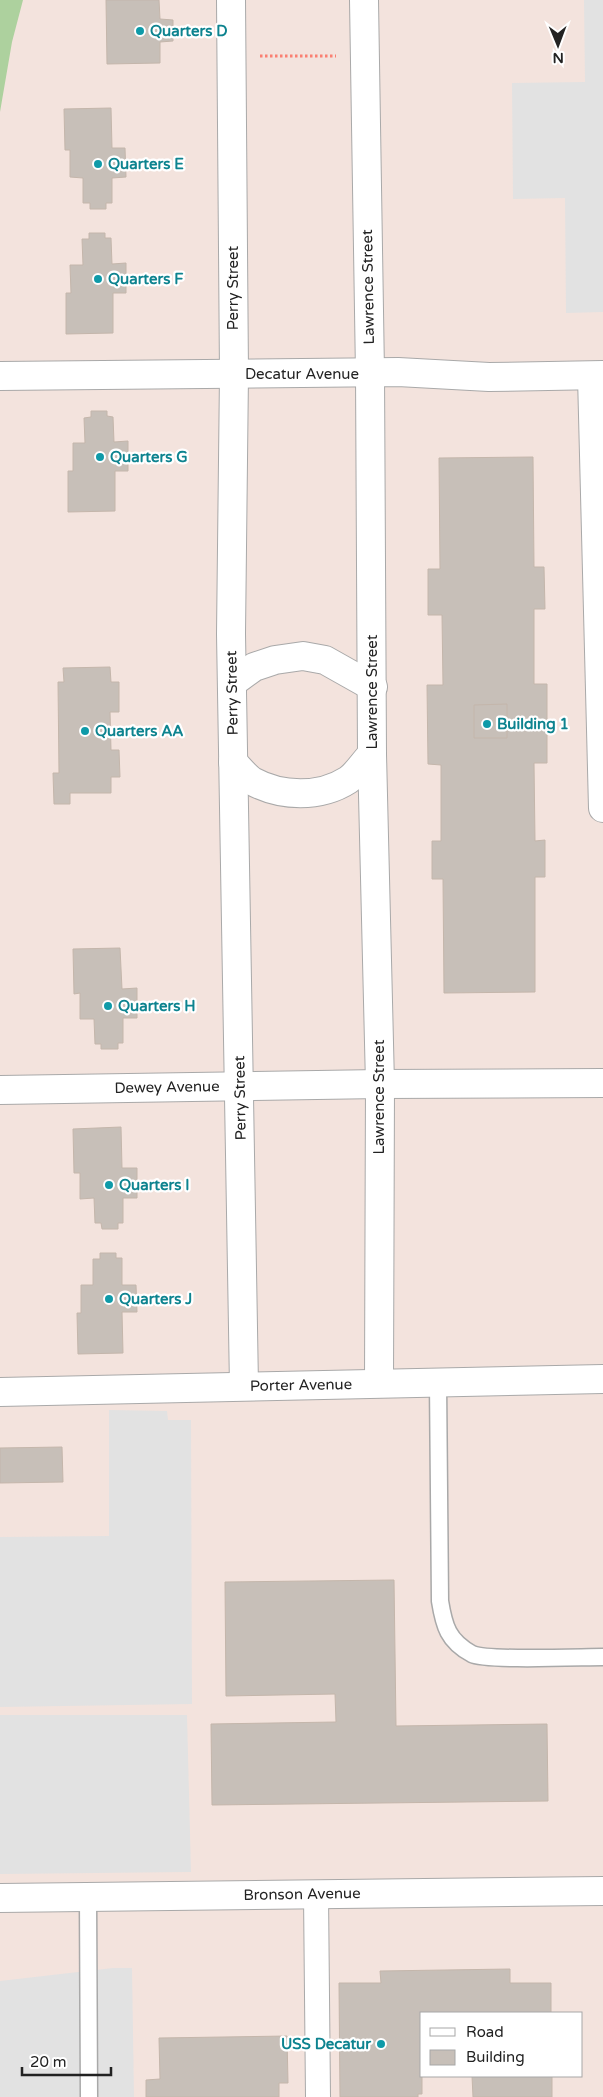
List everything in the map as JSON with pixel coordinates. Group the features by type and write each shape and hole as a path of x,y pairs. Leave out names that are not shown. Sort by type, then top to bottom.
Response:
{"street":[{"name":"Perry Street","path":"231,0 234,374 232,683 244,1386"},
{"name":"Lawrence Street","path":"364,0 370,374 372,754 380,1084 379,1384"},
{"name":"Decatur Avenue","path":"0,376 370,374 398,372 489,377 597,375"},
{"path":"597,375 603,808"},
{"path":"232,683 254,667 275,660 303,656 326,660 373,687"},
{"path":"233,762 251,780 275,790 301,794 327,790 349,779 372,754"},
{"name":"Dewey Avenue","path":"0,1090 380,1084 603,1083"},
{"name":"Porter Avenue","path":"0,1392 603,1379"},
{"name":"Bronson Avenue","path":"0,1898 603,1891"},
{"path":"316,1894 318,2097"}],"lane":[{"path":"438,1382 440,1601 443,1624 455,1641 474,1655 495,1657 603,1657"},
{"path":"88,1897 89,2097"}],"path":[{"path":"231,57 364,56"}],"shaded area":[{"path":"0,0 603,0 603,2097 0,2097"},
{"path":"584,0 603,0 603,312 566,313 565,198 513,199 512,83 585,82"},
{"path":"109,1410 167,1411 168,1420 191,1420 192,1704 0,1707 0,1537 109,1536"},
{"path":"0,1715 187,1715 191,1872 0,1874"},
{"path":"113,1968 132,1968 134,2097 0,2097 0,1981"}],"green space":[{"path":"0,0 23,0 12,42 0,112"}],"building":[{"name":"Quarters D","path":"106,0 159,0 160,19 173,20 173,41 160,42 160,63 107,64"},
{"name":"Quarters E","path":"111,108 112,148 125,148 126,177 112,178 112,203 106,203 106,209 90,209 90,203 83,203 83,178 70,177 70,150 65,150 64,109"},
{"name":"Quarters F","path":"89,233 105,233 105,238 111,238 112,264 126,263 126,293 113,293 113,333 66,334 66,293 71,293 70,265 83,265 82,239 89,239"},
{"name":"Quarters G","path":"91,411 107,411 107,416 113,417 114,442 128,441 128,471 115,471 115,511 68,512 68,471 73,471 73,443 85,443 84,418 91,417"},
{"name":"Building 1","path":"533,457 534,567 544,567 545,609 534,609 534,684 547,684 547,763 534,763 535,841 545,840 545,877 535,877 535,992 444,993 443,879 432,879 432,841 441,841 441,765 428,764 427,685 443,685 442,615 428,615 428,569 440,569 439,458"},
{"name":"Quarters AA","path":"110,667 111,682 119,682 119,712 110,712 111,750 119,750 120,777 111,777 111,793 70,793 70,804 54,804 53,773 59,773 58,682 64,682 63,668"},
{"path":"507,704 507,738 474,738 474,705"},
{"name":"Quarters H","path":"120,948 122,989 137,988 137,1018 123,1018 123,1043 118,1043 118,1049 101,1049 101,1044 95,1044 94,1019 80,1019 80,993 74,994 73,949"},
{"name":"Quarters I","path":"121,1127 122,1168 137,1168 137,1198 123,1198 123,1223 118,1223 118,1229 102,1229 101,1223 95,1223 94,1198 80,1199 80,1173 74,1173 73,1129"},
{"name":"Quarters J","path":"100,1253 116,1253 116,1258 122,1258 122,1285 136,1285 137,1312 122,1312 123,1353 78,1354 77,1313 81,1313 81,1285 93,1285 93,1259 100,1259"},
{"path":"62,1447 63,1482 0,1483 0,1448"},
{"path":"394,1580 396,1726 547,1724 548,1801 212,1805 211,1724 336,1722 335,1694 226,1696 225,1582"},
{"name":"USS Decatur","path":"510,1969 510,1983 551,1983 551,2012 420,2012 420,2077 422,2077 422,2094 418,2094 418,2097 340,2097 339,1983 381,1983 380,1971"},
{"path":"287,2036 288,2083 279,2083 279,2097 146,2097 146,2080 160,2079 159,2038"},
{"path":"472,2077 552,2077 552,2097 473,2097"}],"place":[{"name":"Quarters D","path":"140,31"},
{"name":"Quarters E","path":"98,164"},
{"name":"Quarters F","path":"98,279"},
{"name":"Quarters G","path":"100,457"},
{"name":"Building 1","path":"487,724"},
{"name":"Quarters AA","path":"85,731"},
{"name":"Quarters H","path":"108,1006"},
{"name":"Quarters I","path":"109,1185"},
{"name":"Quarters J","path":"109,1299"},
{"name":"USS Decatur","path":"381,2044"}]}
